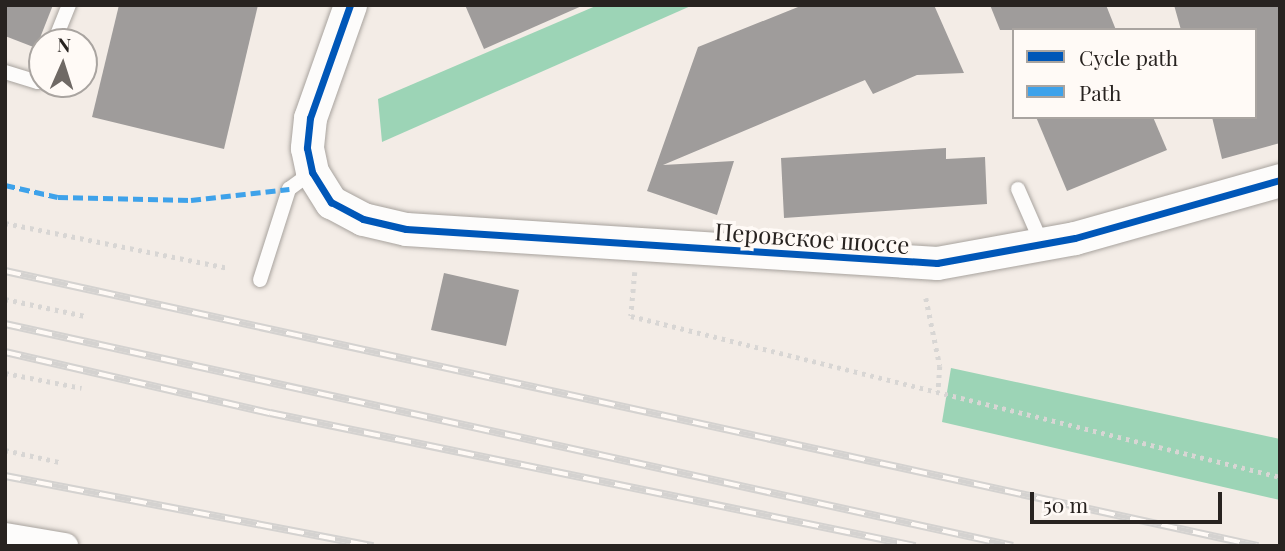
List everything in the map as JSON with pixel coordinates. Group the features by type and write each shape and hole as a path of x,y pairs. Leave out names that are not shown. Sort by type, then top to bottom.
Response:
{"street":[{"path":"312,172 307,148 310,118 350,5"},
{"name":"Перовское шоссе","path":"312,172 331,202 363,219 406,229 912,264 1042,245 1280,180"},
{"path":"5,537 65,546"}],"lane":[{"path":"60,28 69,5"},
{"path":"5,72 28,79"},
{"path":"260,280 289,190 312,172"},
{"path":"1018,189 1042,245"}],"path":[{"path":"5,223 229,268"},
{"path":"635,272 631,316 1280,477"},
{"path":"926,298 940,366 938,392"},
{"path":"5,299 85,316"},
{"path":"5,373 82,388"},
{"path":"5,450 59,462"}],"green space":[{"path":"598,5 693,5 382,142 378,99"},
{"path":"951,368 1280,439 1280,500 942,422"}],"building":[{"path":"5,5 53,5 44,28 28,28 28,45 5,36"},
{"path":"119,5 258,5 224,149 92,117"},
{"path":"465,5 584,5 484,49"},
{"path":"803,5 934,5 964,73 917,75 873,94 865,80 663,165 734,161 717,215 647,191 698,47"},
{"path":"990,5 1106,5 1115,28 1012,28 1000,30"},
{"path":"1174,5 1280,5 1280,143 1222,159 1212,119 1257,119 1257,28 1180,28"},
{"path":"1037,119 1154,119 1167,150 1067,191"},
{"path":"946,148 946,159 985,157 987,204 784,218 781,158"},
{"path":"444,273 519,290 506,346 431,330"}],"railway":[{"path":"5,271 1258,546"},
{"path":"5,324 1013,546"},
{"path":"5,352 270,413 915,546"},
{"path":"5,476 373,546"}],"marked path":[{"path":"5,185 58,197 191,200 289,189"}],"cycle path":[{"path":"350,5 310,118 307,148 312,172 331,202 363,219 406,229 937,263 1075,238 1280,180"}]}
